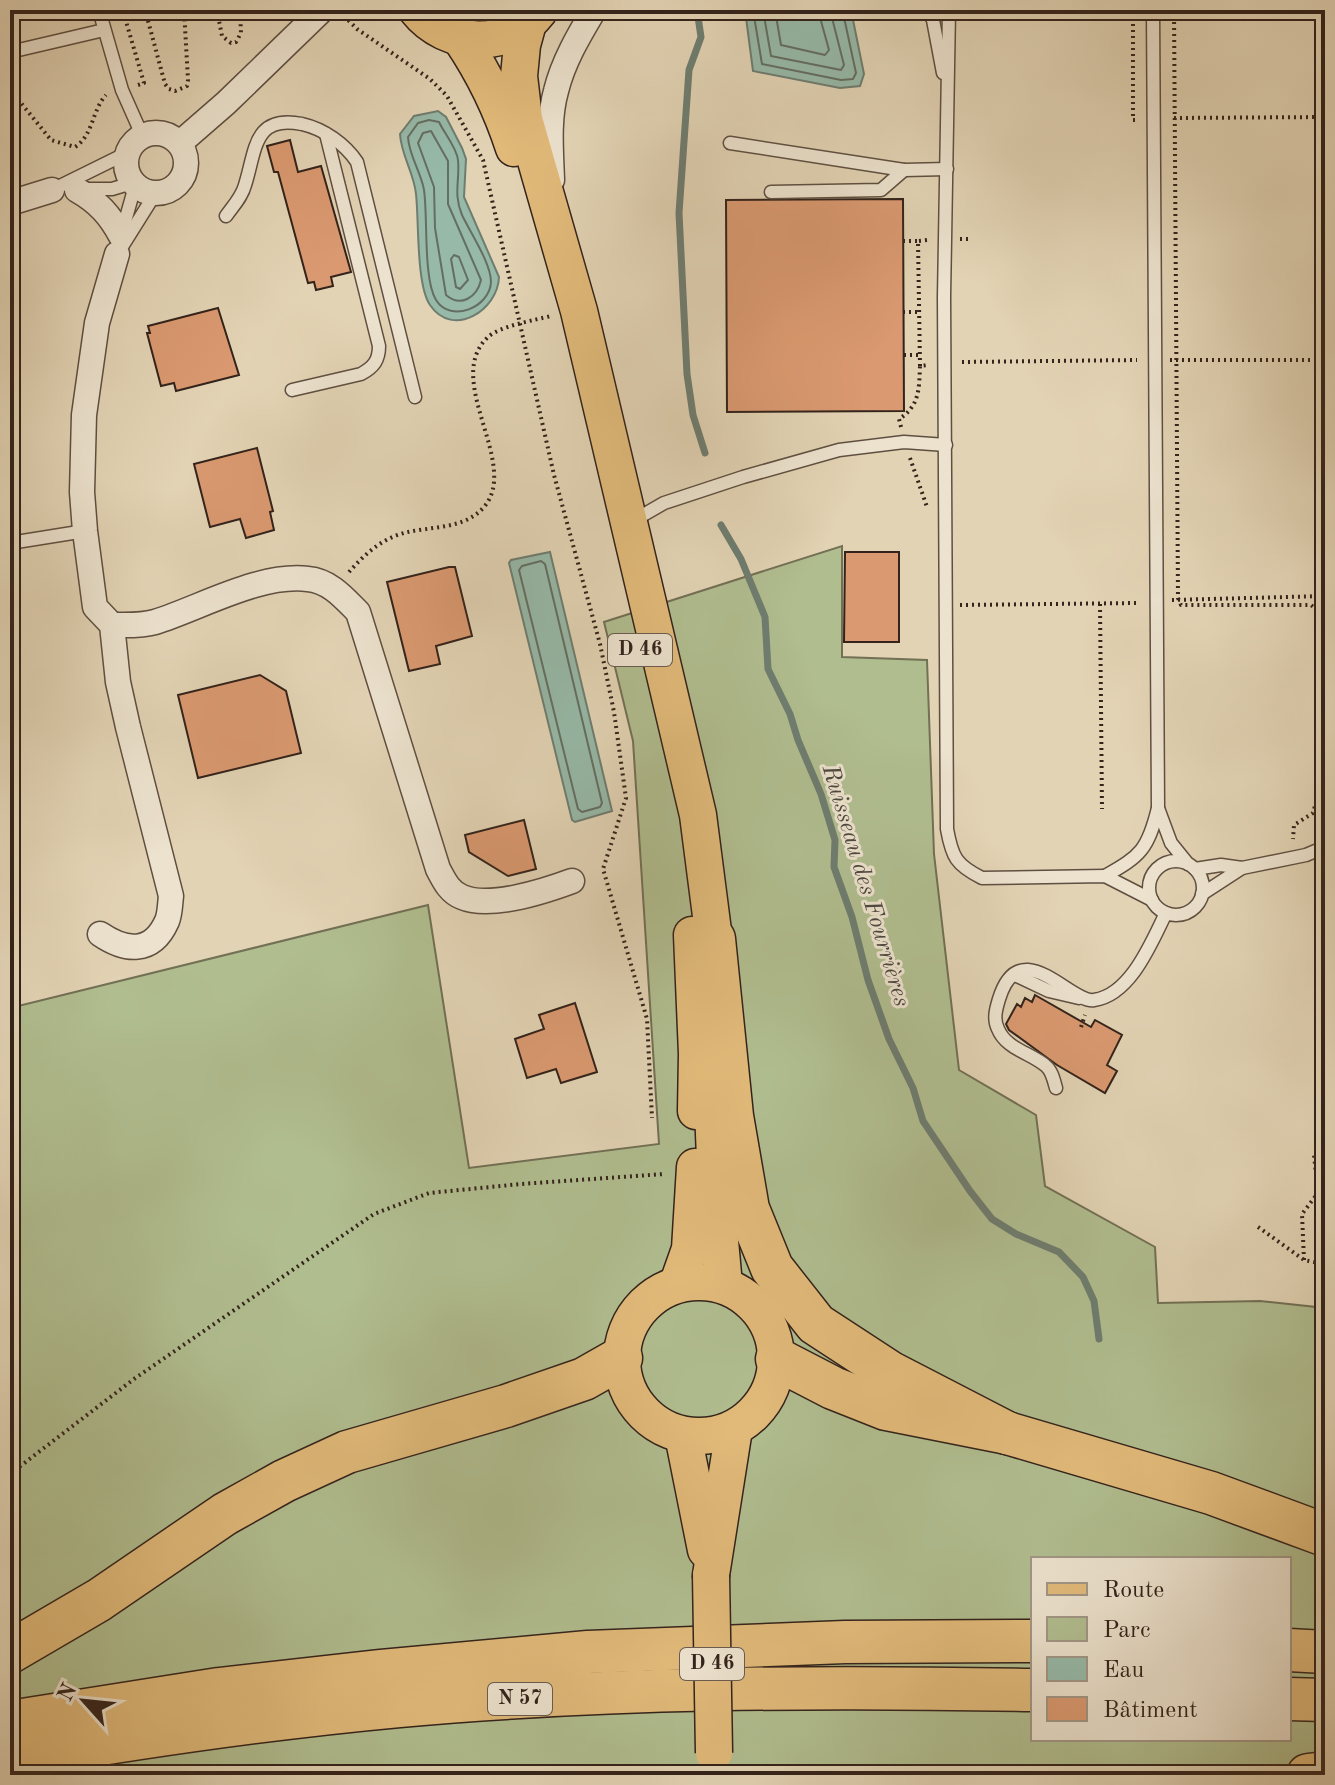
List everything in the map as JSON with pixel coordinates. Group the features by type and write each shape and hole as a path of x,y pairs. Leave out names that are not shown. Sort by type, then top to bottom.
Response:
{"highway":[{"path":"714,939 732,1116 748,1209 772,1268 816,1324 891,1373 1007,1433"},
{"path":"10,1652 99,1600 225,1514 284,1481 347,1452 506,1406 584,1379 621,1358"},
{"path":"777,1359 833,1388 886,1409 1007,1433 1211,1493 1325,1535"},
{"name":"N 57","path":"10,1722 219,1689 588,1652 845,1642 1031,1641"},
{"path":"1291,1650 1325,1652"},
{"name":"N 57","path":"10,1759 125,1739 399,1706 667,1690 873,1687 1031,1690"},
{"path":"1291,1699 1325,1700"},
{"path":"1308,1775 1325,1773"}],"main road":[{"path":"417,10 425,21 461,39 489,40 509,35 534,16"},
{"name":"D 46","path":"534,16 522,45 519,76 524,119 644,666 675,825 692,935 697,1054 695,1172 690,1249 678,1283"},
{"name":"D 46","path":"461,39 502,111 568,313 628,523 698,815 714,939 711,1065 717,1208 724,1285"},
{"path":"706,1281 724,1285 745,1296 762,1314 773,1335 777,1359 771,1387 757,1411 734,1429 717,1435 683,1435 663,1428 645,1416 632,1399 624,1379 621,1358 626,1331 640,1308 678,1283 706,1281"},
{"name":"D 46","path":"713,1768 711,1575 734,1429"},
{"name":"D 46","path":"683,1435 711,1575"}],"street":[{"path":"180,143 322,10"},
{"path":"568,313 552,188 551,132 556,91 577,38 594,10"},
{"path":"155,132 169,135 180,143 186,168 182,180 174,188 141,188 127,174 125,159 134,144 155,132"},
{"path":"10,203 52,190"},
{"path":"77,190 98,203 113,220 119,245 97,323 84,415 82,492 95,607 112,625 118,682 171,896 168,921 153,940 136,949 117,945 100,934"},
{"path":"112,625 152,624 230,593 279,581 309,579 334,588 358,612 438,869 450,890 463,898 483,901 539,893 572,881"}],"lane":[{"path":"52,190 134,144 99,10"},
{"path":"927,10 933,20 947,92"},
{"path":"949,10 944,297 947,829 952,854 964,869 982,878 1105,876 1135,860 1152,834 1158,808 1153,10"},
{"path":"10,52 104,30"},
{"path":"226,216 245,187 255,143 262,132 273,125 291,122 308,125 338,141 357,162 415,397"},
{"path":"292,390 361,374 371,368 379,357 379,346 326,134"},
{"path":"730,143 904,170 947,169"},
{"path":"771,192 881,190 904,170"},
{"path":"52,190 141,188"},
{"path":"119,245 141,188"},
{"path":"119,245 141,188"},
{"path":"628,523 664,503 839,450 904,442 946,445"},
{"path":"10,543 85,531"},
{"path":"1105,876 1152,900 1166,913 1187,913 1199,902 1202,881 1171,843 1158,808"},
{"path":"1152,900 1150,884 1157,869 1171,862 1242,868 1301,856 1325,847"},
{"path":"1301,856 1325,860"},
{"path":"1202,894 1242,868"},
{"path":"1056,1088 1049,1067 1005,1041 999,1033 995,1023 996,1011 1004,986 1023,971 1042,972 1082,998 1093,1000 1110,993 1131,977 1144,959 1166,913"}],"path":[{"path":"104,30 141,13 147,17 165,84 175,91 187,86 188,80 184,10"},
{"path":"217,10 222,36 231,43 239,39 240,10"},
{"path":"339,10 357,29 430,79 447,96 468,128 483,160 554,475 600,644 614,712 626,798 603,869 647,1019 652,1118"},
{"path":"1174,10 1178,598 1181,605 1311,605 1316,609 1316,802 1313,813 1294,825 1293,844 1301,856"},
{"path":"10,102 21,103 51,140 75,147 84,142 106,95 144,83 125,18"},
{"path":"1154,119 1325,117"},
{"path":"903,241 918,241"},
{"path":"903,312 919,312"},
{"path":"334,588 368,552 401,534 459,523 484,507 492,488 493,462 473,385 473,365 479,349 488,336 521,324 568,313"},
{"path":"904,355 919,355"},
{"path":"928,510 899,419 915,405 920,366 946,363 1325,360"},
{"path":"946,606 1158,603 1178,598 1325,596"},
{"path":"1100,604 1102,809"},
{"path":"1304,1260 1302,1214 1318,1193 1314,1155"},
{"path":"10,1474 134,1379 374,1214 429,1193 695,1172"},
{"path":"1258,1227 1304,1260 1319,1263"}],"green space":[{"path":"842,546 842,657 927,660 934,854 959,1070 1036,1115 1045,1186 1155,1247 1158,1303 1260,1301 1325,1308 1325,1775 10,1775 10,1008 428,905 469,1168 659,1144 633,741 604,622"}],"water":[{"path":"745,10 841,10 852,15 864,74 860,86 840,88 753,71"},
{"path":"438,111 446,117 462,148 466,159 464,197 499,277 491,300 473,316 462,320 450,320 440,315 426,296 420,268 415,186 400,134 414,116"},
{"path":"550,552 612,811 575,822 572,820 509,563"}],"building":[{"path":"290,140 298,172 321,166 351,272 331,277 333,286 316,290 314,282 308,283 278,172 274,172 267,146"},
{"path":"903,199 904,411 727,412 726,200"},
{"path":"218,308 239,375 176,391 174,383 161,386 147,333 150,333 148,326"},
{"path":"257,448 273,511 270,512 274,530 246,538 240,519 210,527 194,464"},
{"path":"845,552 899,552 899,642 844,642"},
{"path":"455,567 472,636 436,646 440,664 409,671 387,582"},
{"path":"260,675 286,691 301,753 198,778 178,695"},
{"path":"524,820 536,869 508,876 469,852 465,835"},
{"path":"1035,995 1091,1027 1095,1020 1122,1035 1107,1065 1117,1071 1105,1093 1057,1065 1009,1030 1006,1024 1017,1004 1021,1007 1025,998 1032,1002"},
{"path":"575,1003 597,1072 561,1083 556,1069 527,1078 515,1039 544,1029 539,1015"}],"waterway":[{"name":"Ruisseau des Fourrières","path":"697,10 701,37 689,70 679,213 687,374 693,415 705,453"},
{"name":"Ruisseau des Fourrières","path":"721,525 741,559 765,617 768,669 790,714 821,794 835,840 834,867 852,917 868,980 889,1039 913,1088 923,1121 992,1219 1016,1234 1059,1252 1083,1277 1094,1301 1099,1339"}]}
